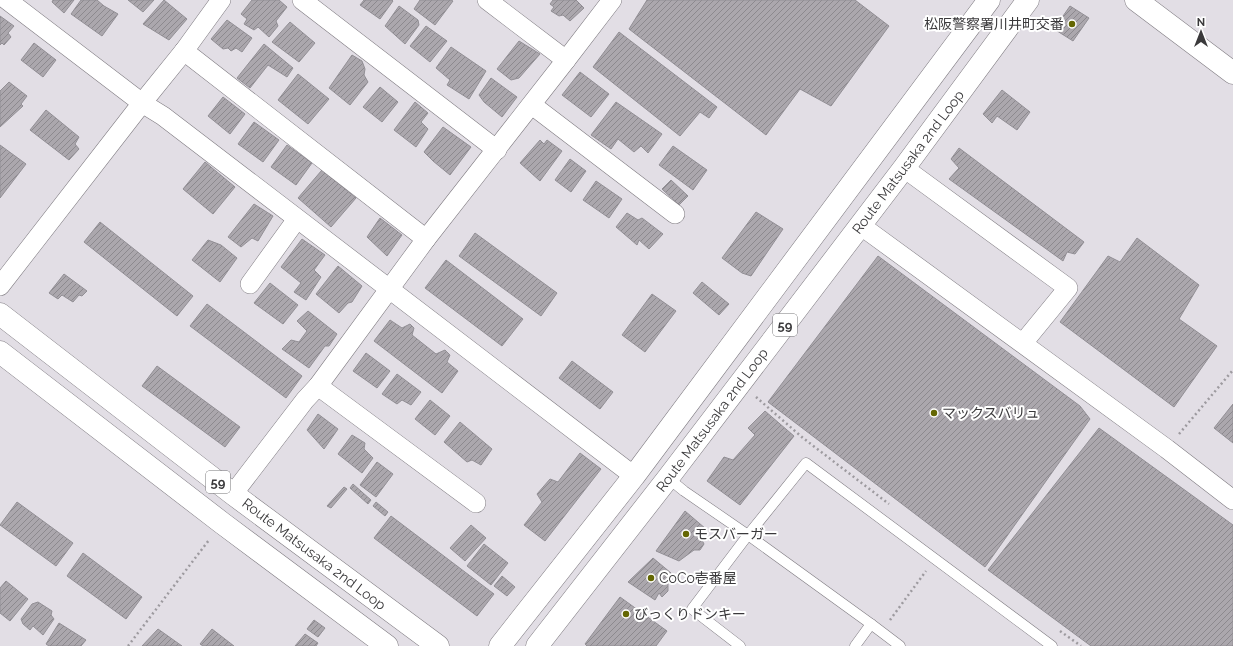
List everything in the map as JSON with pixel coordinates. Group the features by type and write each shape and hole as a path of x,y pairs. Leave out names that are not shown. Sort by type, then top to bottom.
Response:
{"main road":[{"name":"Route Matsusaka 2nd Loop","path":"500,646 634,476 989,0"},
{"name":"Route Matsusaka 2nd Loop","path":"537,646 668,478 904,168 1028,0"},
{"path":"1136,0 1233,73"},
{"name":"Route Matsusaka 2nd Loop","path":"0,314 233,494 438,646"},
{"name":"59","path":"0,352 222,523 387,646"}],"street":[{"path":"7,0 142,103 163,116 634,476"},
{"path":"302,0 497,150"},
{"path":"488,0 566,60"},
{"path":"233,494 305,400 318,386 426,239 497,150 612,0"},
{"path":"0,286 184,51 212,3"},
{"path":"184,51 426,239"},
{"path":"532,105 675,214"},
{"path":"904,168 1068,288 1023,343"},
{"path":"250,284 297,219"},
{"path":"860,225 1023,343 1233,500"},
{"path":"318,386 476,503"}],"lane":[{"path":"740,646 692,609 748,535 806,463 1052,646"},
{"path":"668,478 900,646"},
{"path":"855,646 871,624"}],"path":[{"path":"1175,438 1233,370"},
{"path":"756,397 803,438 890,504"},
{"path":"128,646 222,523"},
{"path":"890,621 928,568"},
{"path":"1055,627 1081,646"}],"building":[{"path":"53,0 74,0 64,13 52,2"},
{"path":"81,0 97,0 118,14 102,36 71,14"},
{"path":"128,0 154,0 143,12"},
{"path":"164,0 187,19 169,40 143,24"},
{"path":"252,0 279,0 287,7 276,21 278,26 269,37 258,27 254,30 244,24 247,19 241,14"},
{"path":"364,0 393,1 380,19 360,5"},
{"path":"420,0 453,1 435,25 414,9"},
{"path":"553,0 576,0 584,8 570,21 563,15 559,16 551,11 554,7 550,4"},
{"path":"647,0 855,0 889,26 831,106 800,89 766,135 629,29"},
{"path":"399,6 418,20 419,25 405,44 385,26"},
{"name":"松阪警察署川井町交番","path":"1070,6 1089,18 1073,41 1054,29"},
{"path":"0,16 14,26 8,33 11,37 4,45 2,43 0,45"},
{"path":"227,20 252,38 242,52 236,48 231,51 228,48 223,49 211,39"},
{"path":"290,22 315,43 299,62 272,42"},
{"path":"426,26 447,41 430,62 410,46"},
{"path":"619,32 717,107 709,118 700,112 680,136 593,67"},
{"path":"519,41 540,54 519,78 511,80 497,69"},
{"path":"34,43 56,60 43,77 21,60"},
{"path":"264,44 293,68 287,77 268,65 250,88 237,78"},
{"path":"451,47 486,71 469,99 447,85 450,80 436,68"},
{"path":"352,55 362,61 365,69 364,75 368,82 350,105 329,88"},
{"path":"580,72 609,94 591,117 562,95"},
{"path":"298,74 329,99 308,124 278,100"},
{"path":"491,78 517,97 502,117 484,102 479,95"},
{"path":"9,82 27,96 21,104 23,106 0,127 0,91"},
{"path":"380,87 398,102 382,122 363,107"},
{"path":"1002,90 1030,112 1017,130 997,116 992,123 983,114"},
{"path":"223,97 245,114 230,134 208,116"},
{"path":"415,102 428,113 421,122 428,129 416,147 394,130"},
{"path":"616,102 662,134 648,153 641,146 634,152 618,139 611,149 591,135"},
{"path":"46,110 79,137 75,144 79,149 69,160 30,130"},
{"path":"254,122 279,140 263,162 238,144"},
{"path":"443,127 471,147 450,175 424,152"},
{"path":"540,140 544,144 547,140 562,151 540,181 520,163"},
{"path":"0,145 26,164 0,198"},
{"path":"287,145 312,163 296,185 271,167"},
{"path":"673,146 707,170 693,190 659,165"},
{"path":"959,148 1084,242 1075,254 1067,252 1063,261 949,179 959,168 951,159"},
{"path":"570,159 586,171 571,192 555,180"},
{"path":"205,162 235,187 213,214 183,189"},
{"path":"322,170 356,198 331,227 298,198"},
{"path":"671,180 688,196 679,205 662,189"},
{"path":"596,181 622,199 609,218 583,200"},
{"path":"254,204 273,216 258,241 252,238 241,247 228,237"},
{"path":"756,212 783,229 751,276 742,273 722,258"},
{"path":"627,213 638,220 642,218 663,234 649,249 639,240 637,245 616,227"},
{"path":"380,218 402,235 387,256 367,237"},
{"path":"100,222 193,296 177,316 84,242"},
{"path":"475,233 557,293 541,316 459,256"},
{"path":"1137,238 1199,285 1179,319 1217,346 1174,407 1060,322 1108,256 1120,262"},
{"path":"302,239 325,255 314,270 321,277 306,300 294,292 301,283 281,267"},
{"path":"208,240 221,245 237,258 220,282 192,260"},
{"name":"マックスバリュ","path":"878,256 1080,406 1090,419 985,567 768,402"},
{"path":"446,260 523,319 502,346 425,288"},
{"path":"338,266 362,286 352,302 348,303 339,313 316,294"},
{"path":"64,274 87,291 82,296 79,295 73,302 62,295 58,299 49,293"},
{"path":"702,282 729,304 719,315 693,293"},
{"path":"270,283 298,305 283,324 254,303"},
{"path":"652,294 676,311 645,352 622,335"},
{"path":"207,304 302,376 286,398 190,326"},
{"path":"308,311 337,334 329,346 325,346 309,368 282,349 291,340 299,342 307,331 297,321"},
{"path":"390,320 402,328 410,324 414,328 412,335 436,354 445,350 450,355 447,362 458,371 442,393 374,341"},
{"path":"366,353 390,371 377,388 353,371"},
{"path":"572,361 613,392 600,409 559,378"},
{"path":"157,366 240,427 225,447 142,386"},
{"path":"397,374 421,392 411,405 402,400 397,404 382,394"},
{"path":"430,400 450,416 435,435 415,419"},
{"path":"1233,404 1233,443 1214,428"},
{"path":"765,411 794,436 740,505 707,481 724,457 733,460 755,435 748,428"},
{"path":"318,414 338,429 324,449 307,430"},
{"path":"460,422 492,449 481,465 472,460 467,462 444,442"},
{"path":"1099,428 1233,525 1233,646 1091,646 988,570"},
{"path":"352,435 365,443 364,449 373,458 362,473 338,454"},
{"path":"580,453 601,469 545,541 524,525 542,502 537,494 550,479 558,482"},
{"path":"377,462 393,474 376,497 360,485"},
{"path":"353,484 371,500 368,504 350,488"},
{"path":"344,487 347,489 331,508 327,506"},
{"path":"17,502 73,543 56,566 0,525"},
{"path":"376,502 388,512 385,516 373,506"},
{"name":"モスバーガー","path":"685,511 706,529 701,538 704,544 700,550 694,550 679,561 656,551"},
{"path":"391,516 494,594 477,616 374,538"},
{"path":"471,525 486,538 465,561 450,548"},
{"path":"484,544 508,563 491,585 467,566"},
{"path":"83,553 142,597 126,619 67,576"},
{"name":"CoCo壱番屋","path":"653,558 671,573 668,583 668,591 662,597 659,593 655,600 628,582"},
{"path":"502,576 515,587 507,596 494,586"},
{"path":"6,581 28,599 10,621 0,613 0,588"},
{"name":"びっくりドンキー","path":"620,597 667,631 656,646 587,646 585,644"},
{"path":"38,602 52,611 51,615 54,619 43,635 33,626 30,630 23,624 21,619 32,604"},
{"path":"314,620 325,628 318,637 307,629"},
{"path":"59,623 86,640 81,646 49,646 46,644"},
{"path":"158,629 182,646 142,646"},
{"path":"212,629 234,646 203,646 200,644"},
{"path":"305,634 318,643 316,646 295,646"}],"place":[{"name":"松阪警察署川井町交番","path":"1072,24"},
{"name":"マックスバリュ","path":"934,413"},
{"name":"モスバーガー","path":"686,534"},
{"name":"CoCo壱番屋","path":"651,578"},
{"name":"びっくりドンキー","path":"626,614"}]}
